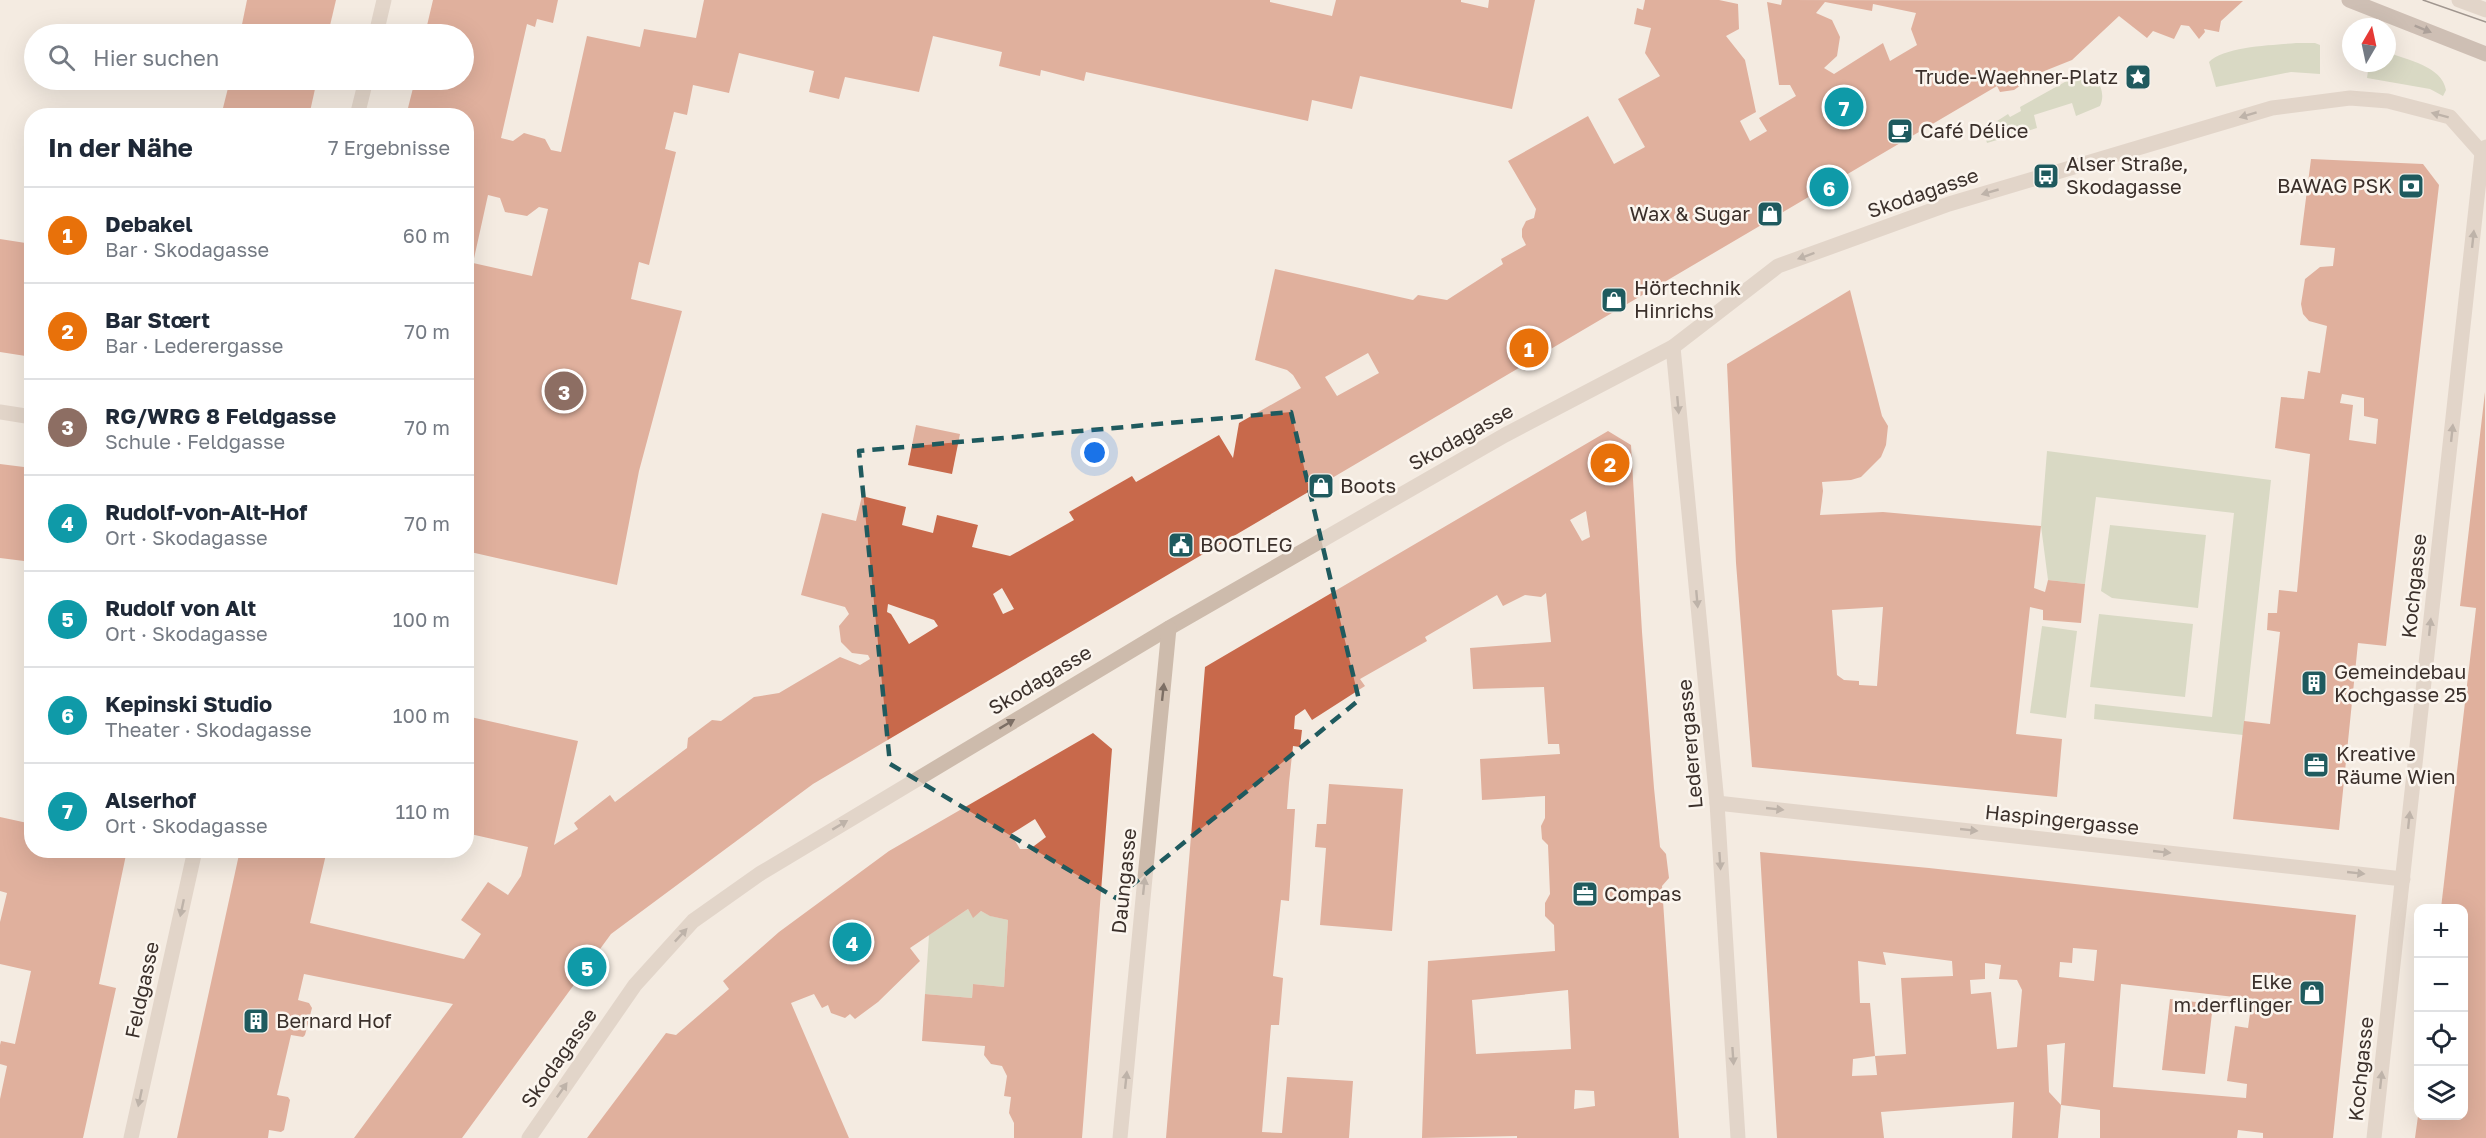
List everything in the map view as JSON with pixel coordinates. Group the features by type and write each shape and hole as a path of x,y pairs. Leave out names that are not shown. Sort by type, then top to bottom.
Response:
{"main road":[{"path":"2349,0 2486,54"}],"street":[{"path":"378,24 384,0"},
{"path":"2459,0 2486,10"},
{"path":"359,108 364,90"},
{"name":"Skodagasse","path":"529,1138 635,985 693,921 761,873 1169,628 1505,435 1673,347 1778,266 1949,204 2272,108 2350,98 2388,101 2450,117 2484,150"},
{"name":"Kochgasse","path":"2374,1138 2484,150"},
{"name":"Lederergasse","path":"1673,347 1717,803 1738,1138"},
{"path":"0,412 24,416"},
{"name":"Daungasse","path":"1120,1138 1169,628"},
{"name":"Haspingergasse","path":"1717,803 2403,879"},
{"name":"Feldgasse","path":"131,1138 193,858"}],"highlighted area":[{"path":"1291,412 1359,700 1116,898 890,764 859,451"}],"green space":[{"path":"2296,43 2320,45 2320,74 2291,72 2216,87 2209,62 2216,57 2238,49"},
{"path":"2396,55 2431,70 2438,75 2446,90 2443,96 2430,89 2367,78 2368,72 2396,72"},
{"path":"2081,73 2092,76 2099,84 2102,95 2100,106 2076,116 2072,103 2034,115 2037,128 1987,143 1983,130 2008,114 2010,117 2021,111 2020,107"},
{"path":"2047,451 2271,480 2243,735 2094,719 2095,704 2212,717 2234,513 2096,497 2085,584 2048,580 2041,526"},
{"path":"2110,525 2206,535 2198,608 2112,598 2101,591"},
{"path":"2099,614 2193,624 2185,697 2090,687"},
{"path":"2042,626 2077,631 2066,718 2030,713"},
{"path":"968,909 973,917 981,911 1008,920 1004,987 973,984 972,998 925,994 929,935"}],"building":[{"path":"247,0 336,0 330,24 242,24"},
{"path":"433,0 558,0 553,23 537,19 535,27 527,24 501,138 513,141 524,133 545,139 551,150 561,152 587,36 640,47 644,29 696,38 704,0 1270,0 1270,2 1332,16 1336,0 1461,0 1461,2 1488,8 1489,0 1535,0 1512,109 1360,76 1352,109 1312,100 1308,121 1086,72 1084,81 1041,70 1040,76 999,66 1002,52 933,36 919,92 845,77 839,99 809,92 814,71 739,53 729,93 693,85 687,115 674,112 665,149 676,152 649,265 639,262 631,299 682,311 639,471 617,585 474,553 474,263 532,276 548,209 539,207 527,216 505,212 500,198 488,195 474,258 474,108 408,108 412,90 474,90 474,24 427,24"},
{"path":"1645,0 1719,0 1738,4 1739,29 1726,36 1745,60 1756,112 1740,121 1750,141 1767,131 1759,118 1796,96 1790,85 1779,85 1767,2 1781,5 1782,0 2243,1 2221,21 2219,32 2204,29 2205,32 2199,39 2189,26 2181,25 2174,39 2153,31 2147,38 2119,16 2072,60 2037,74 2014,90 2000,92 1997,86 813,784 611,934 462,1138 354,1138 453,1004 304,974 298,1000 309,1003 312,1008 305,1035 303,1037 291,1035 277,1095 288,1097 290,1100 284,1130 281,1132 269,1130 268,1138 177,1138 238,858 325,858 310,923 464,959 481,934 461,920 488,882 508,895 521,876 528,847 474,835 474,718 578,741 554,845 578,829 574,823 610,795 615,802 687,748 688,738 712,720 721,721 754,697 779,693 840,657 860,665 870,659 868,655 852,653 841,642 839,626 849,614 845,607 801,595 822,513 856,521 862,496 906,507 902,525 933,533 937,515 978,525 972,547 1010,556 1074,520 1069,512 1132,476 1136,482 1219,435 1233,458 1239,423 1301,388 1287,370 1255,360 1275,269 1413,300 1418,295 1447,300 1503,264 1501,259 1526,245 1522,237 1522,229 1526,221 1534,218 1536,209 1508,161 1588,116 1614,164 1645,147 1618,99 1660,76 1645,53 1651,28 1634,24 1637,8 1643,10","holes":["1825,2 1872,11 1873,4 1916,13 1911,29 1917,45 1890,61 1883,43 1834,74 1824,68 1837,56 1840,37 1832,20 1816,13","1368,353 1379,373 1337,396 1325,377","1002,588 1014,609 1003,614 993,594","888,604 934,620 938,626 909,644 891,614 887,612"]},
{"path":"228,90 315,90 311,108 223,108"},
{"path":"2311,159 2423,164 2439,185 2386,646 2358,643 2339,830 2233,819 2244,721 2270,724 2280,632 2267,630 2268,613 2277,613 2279,590 2297,592 2310,454 2275,448 2281,397 2304,399 2308,371 2320,373 2327,326 2309,321 2303,314 2301,304 2305,279 2320,267 2333,266 2335,248 2300,245","holes":["2342,394 2364,398 2364,416 2378,419 2376,444 2349,440 2353,405 2340,403"]},
{"path":"0,239 24,243 24,356 0,352"},
{"path":"1850,290 1882,416 1888,426 1886,445 1881,457 1861,477 1822,482 1820,515 1883,512 2041,526 2034,588 2045,592 2048,580 2085,584 2081,623 2043,620 2043,610 2030,607 2016,734 2062,739 2057,797 1752,767 1736,563 1727,364","holes":["1883,607 1877,686 1859,685 1859,681 1844,680 1837,675 1832,610"]},
{"path":"2485,392 2486,1138 2415,1138 2417,1120 2468,1120 2468,904 2441,904 2476,608 2460,606"},
{"path":"916,425 960,434 952,474 908,465"},
{"path":"1608,431 1631,445 1654,788 1660,847 1666,854 1669,878 1662,886 1679,1138 1517,1138 1517,1136 1422,1138 1428,961 1555,951 1554,925 1545,916 1545,903 1550,894 1548,845 1542,839 1541,826 1545,818 1545,796 1482,800 1480,759 1560,754 1559,744 1548,744 1544,687 1473,689 1470,648 1551,642 1546,593 1541,597 1525,595 1503,606 1497,595 1425,637 1427,641 1360,679 1365,686 1312,720 1305,709 1295,716 1294,729 1302,730 1300,747 1293,746 1287,809 1295,809 1289,901 1281,900 1273,976 1283,978 1279,1025 1271,1025 1262,1132 1282,1133 1287,1077 1353,1081 1349,1138 1166,1138 1205,667","holes":["1586,511 1590,537 1582,541 1570,520","1568,990 1571,1049 1476,1054 1472,1000","1575,1090 1594,1091 1595,1106 1574,1109"]},
{"path":"0,464 24,467 24,561 0,558"},
{"path":"1093,733 1112,749 1082,1138 1014,1138 1014,1123 1009,1113 1011,1097 1004,1096 1007,1076 1002,1066 991,1064 984,1055 985,1046 922,1041 925,994 972,998 973,984 1004,987 1008,920 990,916 981,911 973,918 968,909 910,948 920,961 878,1002 855,1019 850,1014 845,1018 831,1013 828,1005 822,1008 814,994 791,1003 849,1138 587,1138 666,1033 676,1035 729,989 723,981 779,932 889,851","holes":["1035,819 1046,837 1030,849 1020,849 1011,834"]},
{"path":"1329,784 1403,789 1392,931 1320,925 1326,848 1315,847 1317,824 1326,824"},
{"path":"0,817 24,822 24,858 125,858 99,984 116,988 83,1138 0,1138 0,1099 7,1066 0,1064 0,1045 1,1041 15,1044 31,971 0,964 0,922 7,893 0,891"},
{"path":"1760,852 1929,868 2356,915 2333,1138 2263,1138 2263,1133 2238,1130 2237,1138 2100,1138 2100,1110 2061,1105 2058,1138 2012,1138 2014,1102 1881,1112 1884,1138 1777,1138","holes":["2073,948 2097,950 2094,981 2059,977 2060,962 2072,963","1883,952 1952,961 1953,976 1901,978 1906,1054 1875,1056 1870,1003 1860,1003 1858,961 1886,965","1985,963 2001,965 1999,979 2017,980 2022,990 2017,1047 1997,1049 1991,992 1971,994 1970,980 1985,979","2121,984 2252,999 2248,1028 2235,1026 2227,1081 2247,1084 2246,1098 2113,1087","2065,1043 2061,1105 2049,1092 2047,1045","1875,1056 1877,1075 1852,1076 1853,1059"]},
{"path":"2170,999 2213,1004 2205,1074 2162,1070"}],"tram line":[{"path":"2423,0 2486,22"}],"place":[{"name":"Trude-Waehner-Platz","path":"2138,77"},
{"name":"Alserhof","path":"1844,107"},
{"name":"Café Délice","path":"1900,131"},
{"name":"Alser Straße, Skodagasse","path":"2046,176"},
{"name":"BAWAG PSK","path":"2411,186"},
{"name":"Kepinski Studio","path":"1829,187"},
{"name":"Wax & Sugar","path":"1770,214"},
{"name":"Hörtechnik Hinrichs","path":"1614,300"},
{"name":"Debakel","path":"1529,348"},
{"name":"RG/WRG 8 Feldgasse","path":"564,391"},
{"name":"Bar Stœrt","path":"1610,463"},
{"name":"Boots","path":"1321,486"},
{"name":"BOOTLEG","path":"1181,545"},
{"name":"Gemeindebau Kochgasse 25","path":"2314,683"},
{"name":"Kreative Räume Wien","path":"2316,765"},
{"name":"Compas","path":"1585,894"},
{"name":"Rudolf-von-Alt-Hof","path":"852,942"},
{"name":"Rudolf von Alt","path":"587,967"},
{"name":"Elke m.derflinger","path":"2312,993"},
{"name":"Bernard Hof","path":"256,1021"}]}
